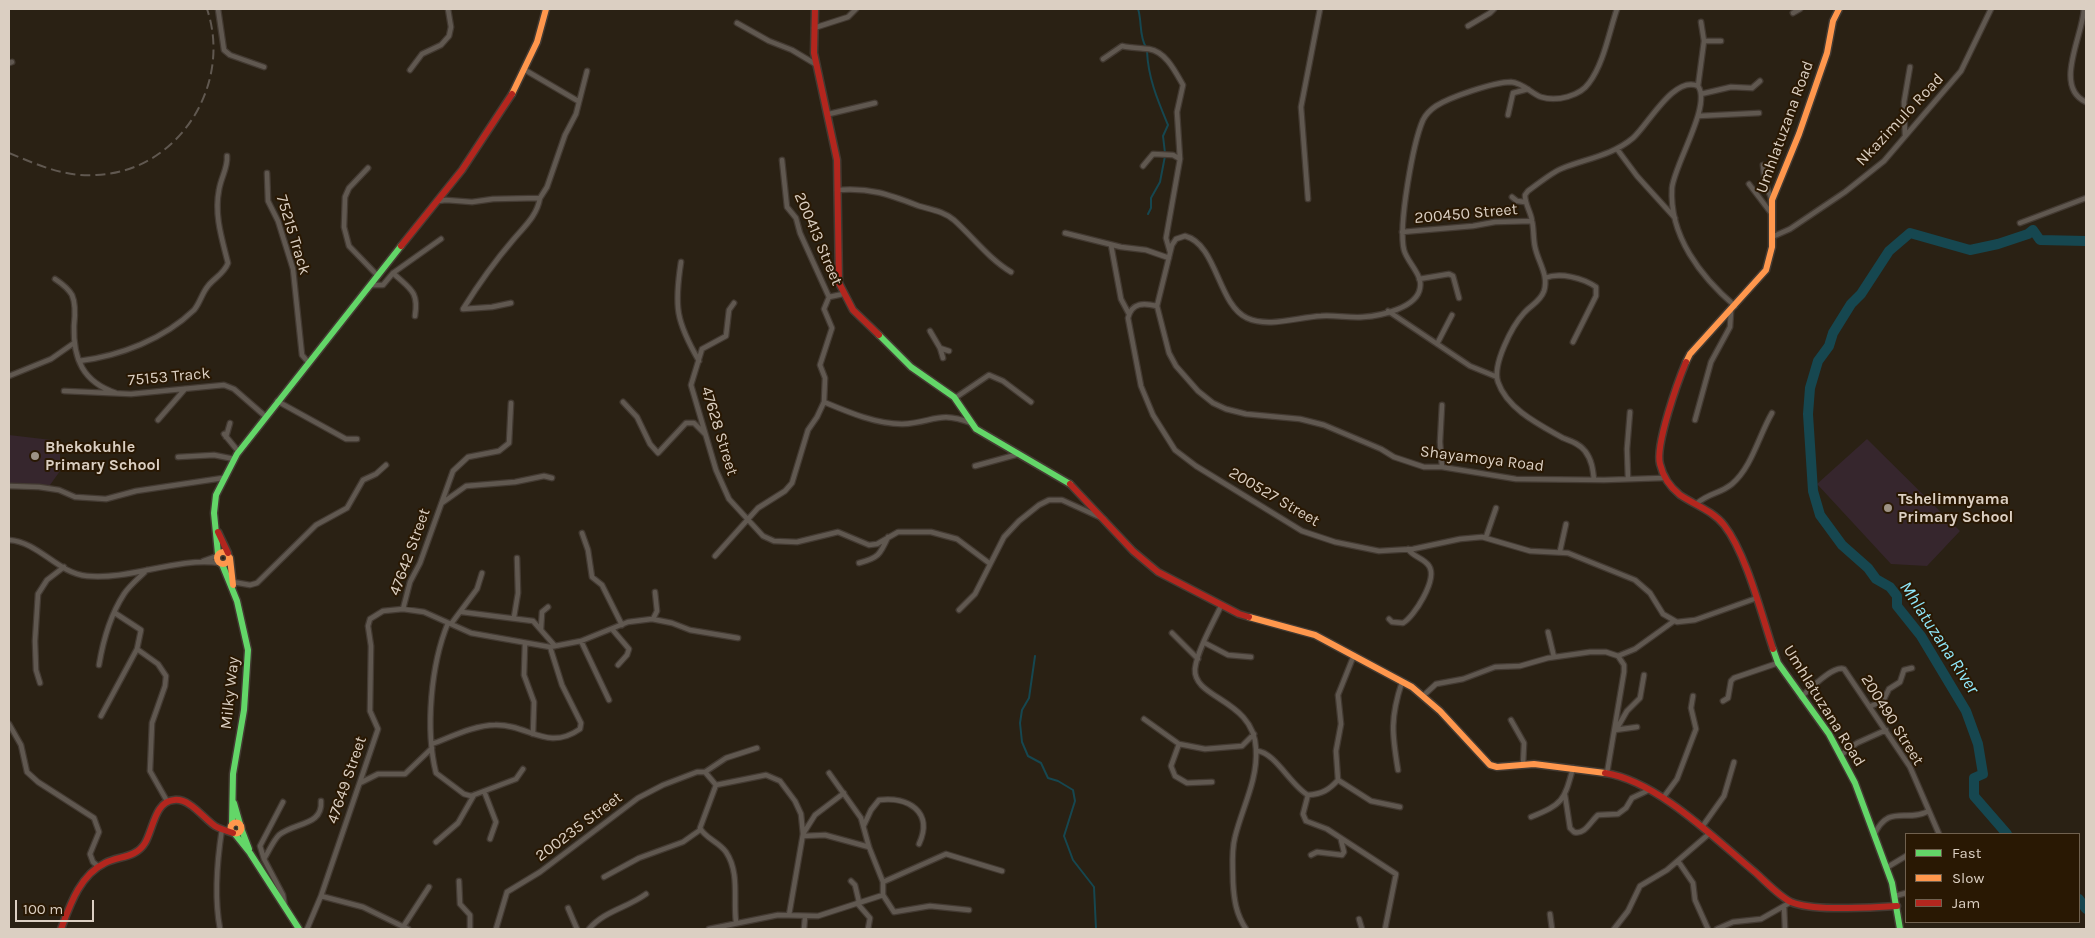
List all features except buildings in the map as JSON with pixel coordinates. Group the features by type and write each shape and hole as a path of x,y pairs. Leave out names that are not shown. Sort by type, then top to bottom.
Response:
{"street":[{"path":"218,9 224,50 230,55 264,67"},
{"path":"410,70 422,54 441,45 449,36 451,27 448,9"},
{"name":"Milky Way","path":"299,929 250,853 233,833 231,824 232,797 248,662 246,640 234,594 217,555 214,513 216,496 223,478 238,451 438,201 496,119 525,70 536,45 546,9"},
{"path":"815,9 813,44 836,160 838,271 843,294 853,310 911,367 955,398 971,423"},
{"path":"814,28 848,17 856,9"},
{"path":"1308,200 1301,107 1320,9"},
{"path":"1468,26 1490,14 1494,9"},
{"path":"1459,298 1453,276 1449,274 1419,280 1406,254 1402,232 1414,152 1426,115 1442,103 1498,84 1514,83 1540,96 1555,98 1583,90 1596,70 1617,9"},
{"path":"1793,13 1800,9"},
{"name":"Umhlatuzana Road","path":"1839,9 1833,21 1827,52 1799,134 1772,200 1770,212 1771,253 1766,270 1733,308 1709,331 1687,358 1660,444 1659,463 1664,478 1675,492 1723,523 1733,537 1778,663 1842,755 1855,783 1895,896 1900,929"},
{"name":"Nkazimulo Road","path":"1772,237 1790,228 1867,176 1884,161 1961,71 1991,9"},
{"path":"2084,9 2070,75 2075,92 2086,102"},
{"path":"1695,420 1711,362 1730,327 1733,308 1692,261 1672,205 1674,180 1698,116 1701,94 1698,86 1704,41 1701,22"},
{"path":"737,23 769,41 797,52 817,65"},
{"path":"1704,41 1721,41"},
{"path":"1065,233 1111,245 1169,255 1166,238 1180,159 1178,112 1183,85 1165,57 1150,49 1134,49 1122,46 1103,59"},
{"path":"1905,135 1905,89 1910,67"},
{"path":"525,70 578,101"},
{"path":"511,303 492,307 463,309 514,240 527,227 539,205 565,135 576,114 587,71"},
{"path":"1701,94 1731,87 1752,88 1760,81"},
{"path":"1594,480 1592,465 1582,448 1529,419 1504,393 1497,377 1509,336 1516,322 1542,295 1545,278 1535,247 1532,221 1525,202 1525,195 1556,171 1618,148 1638,133 1674,91 1688,85 1698,86"},
{"path":"1508,115 1512,93 1528,89"},
{"path":"828,114 875,102"},
{"path":"1698,116 1759,113"},
{"path":"1618,148 1637,176 1676,219"},
{"path":"1144,166 1153,154 1173,155 1180,159"},
{"path":"79,361 123,350 157,337 197,306 208,286 225,269 228,263 219,234 218,198 228,164 228,156"},
{"name":"200413 Street","path":"782,160 787,207 796,218 800,233 829,297"},
{"path":"1763,165 1764,184 1772,200"},
{"path":"368,168 349,188 345,197 344,227 349,246 378,276"},
{"name":"75215 Track","path":"267,173 268,201 278,222 293,269 302,355 308,362"},
{"path":"1749,184 1770,212"},
{"path":"838,190 865,188 938,210 954,220 996,262 1010,272"},
{"path":"1512,197 1517,201 1525,202"},
{"path":"438,201 472,202 493,199 540,198"},
{"path":"2020,224 2086,198"},
{"name":"200450 Street","path":"1402,232 1473,226 1495,222 1532,221"},
{"name":"Shayamoya Road","path":"1419,280 1420,287 1414,299 1388,311 1359,317 1323,316 1272,321 1252,320 1240,314 1203,250 1195,240 1185,236 1180,237 1172,245 1157,306 1170,358 1198,391 1213,403 1234,412 1292,418 1324,425 1413,464 1516,479 1594,480 1664,478"},
{"path":"370,285 382,285 441,239"},
{"name":"200527 Street","path":"1111,245 1121,299 1129,314 1128,326 1141,386 1152,415 1177,453 1290,524 1310,534 1360,548 1379,550 1408,549 1460,539 1486,537 1530,551 1560,551 1579,556 1635,580 1650,593 1661,611 1674,621"},
{"path":"681,262 677,290 677,314 684,336 698,361"},
{"path":"394,274 416,296 415,316"},
{"path":"1545,278 1559,274 1590,283 1596,287 1596,296 1573,342"},
{"path":"55,279 71,294 75,310 74,342 83,372 104,388 119,395"},
{"path":"716,556 758,508 785,491 792,483 808,430 824,402 825,378 820,365 832,328 824,309 829,297 843,294"},
{"name":"47628 Street","path":"734,303 728,313 724,338 706,345 698,361 692,385 716,470 725,491 763,536 774,541 802,542 838,532 869,545 877,544 898,532 916,531 950,536 989,563"},
{"path":"1129,314 1139,304 1157,306"},
{"path":"1388,311 1470,366 1497,377"},
{"path":"1437,344 1452,315"},
{"path":"930,331 940,348 942,358"},
{"path":"9,376 52,359 74,342"},
{"path":"940,348 949,350"},
{"path":"955,398 990,375 1004,381 1031,402"},
{"name":"75153 Track","path":"64,391 119,395 229,386 265,416"},
{"path":"158,420 185,389"},
{"path":"277,401 346,439 357,439"},
{"path":"623,402 637,417 650,444 658,453 686,423 694,423 705,434"},
{"path":"824,402 873,420 908,424 950,416 971,423 1071,485 1145,563 1158,572 1239,614 1315,635 1402,682 1423,696 1455,726 1484,761 1497,767 1523,765 1573,768 1607,773 1649,790 1663,798 1710,833 1792,902 1825,908 1897,906"},
{"name":"47642 Street","path":"403,609 410,582 420,562 456,467 468,457 499,451 509,443 512,403"},
{"path":"1442,405 1440,450 1442,467"},
{"path":"1628,479 1627,449 1630,412"},
{"path":"1696,504 1704,496 1725,489 1737,478 1748,461 1772,413"},
{"path":"230,423 225,435 238,451"},
{"path":"975,466 1019,454"},
{"path":"178,457 214,456 234,459"},
{"path":"233,582 250,585 257,583 316,525 347,508 363,480 376,474 386,465"},
{"path":"441,504 466,486 515,482 544,476 552,478"},
{"path":"9,486 39,487 59,490 75,497 106,499 136,491 223,478"},
{"path":"960,610 974,596 989,563 1010,530 1043,502 1054,499 1066,501 1107,521"},
{"path":"1486,537 1496,508"},
{"path":"1560,551 1566,524"},
{"name":"Milky Way","path":"216,529 229,556 234,594"},
{"path":"582,533 588,550 592,577 602,585 622,625"},
{"path":"859,563 873,560 879,555 889,536"},
{"path":"9,540 21,541 64,567 85,576 148,570 202,561 224,551 229,556 228,562 221,564 202,561"},
{"path":"1389,619 1392,622 1403,623 1414,615 1415,610 1423,600 1431,575 1429,565 1408,549"},
{"path":"514,617 518,593 517,558"},
{"path":"40,683 36,670 35,641 38,594 47,580 64,567"},
{"path":"99,665 104,640 124,593 148,570"},
{"path":"482,574 479,587 462,612 450,624 440,643 434,673 432,746 437,774 464,794 474,795 516,779 520,776 522,769"},
{"path":"655,592 657,611 655,619 688,630 738,638"},
{"path":"1423,696 1439,683 1463,679 1495,667 1529,664 1554,657 1599,651 1618,656 1635,649 1674,621 1685,623 1754,599"},
{"path":"1221,606 1198,659 1195,671 1198,682 1202,687 1238,711 1246,719 1254,734 1257,751 1249,794 1232,849 1234,901 1238,916 1246,929"},
{"path":"541,629 542,612 548,607"},
{"name":"47649 Street","path":"307,929 321,896 378,730 370,711 371,646 368,622 379,612 403,609 424,612 471,634 552,646 581,641 622,625 655,619"},
{"path":"359,783 378,774 405,774 432,746 493,725 547,739 563,737 581,728 578,717 558,674 552,646 541,629 533,621 514,617 462,612"},
{"path":"101,716 138,649 141,630 115,613"},
{"path":"612,629 629,649 627,655 618,665"},
{"path":"1548,632 1554,657"},
{"path":"1172,633 1198,659"},
{"path":"581,641 609,700"},
{"path":"525,643 524,675 534,702 533,734"},
{"path":"1205,643 1228,655 1251,657"},
{"path":"138,649 158,664 166,676 151,732 150,771 167,802"},
{"path":"1338,780 1336,751 1341,724 1338,694 1354,655"},
{"path":"1607,773 1624,672 1618,656"},
{"path":"1723,702 1728,698 1731,681 1734,678 1778,663"},
{"name":"200490 Street","path":"1802,697 1817,682 1839,668 1843,668 1871,706 1910,767 1939,833"},
{"path":"1871,706 1883,701 1889,688 1900,682 1904,670 1912,668"},
{"path":"1615,730 1627,711 1639,700 1644,675"},
{"path":"1398,770 1392,730 1393,712 1402,682"},
{"path":"1663,798 1679,775 1685,753 1696,729 1691,708 1693,696"},
{"path":"1144,719 1179,744 1201,749 1238,747 1246,743 1254,734"},
{"path":"1511,720 1524,742 1523,765"},
{"path":"9,724 18,738 24,765 29,774 94,818 100,828 90,854 93,862 99,867"},
{"path":"1615,730 1638,727"},
{"path":"1842,755 1857,743 1886,730"},
{"path":"1179,744 1171,766 1175,776 1187,783 1212,782"},
{"name":"200235 Street","path":"496,929 505,895 509,890 540,872 638,798 663,785 696,772 705,772 726,758 757,748"},
{"path":"1257,751 1267,755 1308,795 1324,792 1338,780"},
{"path":"1702,827 1724,796 1734,762"},
{"path":"1531,817 1553,809 1564,795 1573,768"},
{"path":"705,772 716,785"},
{"path":"829,773 854,806 864,825 869,847 883,882 883,895 889,907 896,912 930,906 969,910"},
{"path":"716,785 766,775 775,778 784,785 798,808 803,835 789,915"},
{"path":"1338,780 1371,801 1400,807"},
{"path":"700,830 700,824 714,794 716,785"},
{"path":"1564,795 1570,828 1574,832 1581,833 1598,815 1620,812 1632,798 1649,790"},
{"path":"484,791 496,822 490,839"},
{"path":"803,835 815,815 844,794"},
{"path":"436,842 458,823 474,795"},
{"path":"1308,795 1304,809 1305,819 1327,829 1341,840 1396,874 1385,929"},
{"name":"Milky Way","path":"232,797 250,853"},
{"path":"864,825 871,810 879,800 908,804 918,810 924,820 919,844"},
{"path":"61,929 69,907 80,888 99,867 139,851 147,840 160,808 167,802 184,801 221,828 233,833 240,832 240,826 231,824 221,828"},
{"path":"264,859 278,836 294,826 310,822 317,817 322,808 321,801"},
{"path":"282,802 260,846 264,859 283,896 284,908"},
{"path":"1874,835 1882,822 1893,816 1918,816 1929,812"},
{"path":"220,929 218,866 221,828"},
{"path":"604,877 639,858 683,842 700,830"},
{"path":"700,830 719,844 732,865 735,878 736,922"},
{"path":"1614,929 1628,911 1640,886 1678,861 1710,833"},
{"path":"803,835 825,835 869,847"},
{"path":"1311,855 1317,852 1342,855 1344,852 1341,840"},
{"path":"883,882 946,854 1002,871"},
{"path":"1886,868 1905,857"},
{"path":"1678,861 1693,883 1695,900 1708,929"},
{"path":"851,880 855,885 858,902 870,918 868,929"},
{"path":"459,881 460,904 470,914 470,929"},
{"path":"403,926 429,887"},
{"path":"589,929 603,916 636,901 646,894"},
{"path":"1895,896 1905,894"},
{"path":"712,929 767,916 818,916 883,895"},
{"path":"321,896 363,907 408,929"},
{"path":"1717,929 1733,922 1761,919 1792,902"},
{"path":"1784,906 1785,929"},
{"path":"568,908 577,929"},
{"path":"1550,914 1552,929"},
{"path":"804,929 805,917"},
{"path":"1359,919 1362,929"}],"shaded area":[{"name":"Bhekokuhle Primary School","path":"9,435 60,441 60,471 50,485 9,484"},
{"name":"Tshelimnyama Primary School","path":"1867,439 1960,531 1927,566 1891,564 1817,484"}],"waterway":[{"path":"1138,9 1142,38 1146,47"},
{"path":"1147,51 1151,80 1168,125 1163,136 1165,153"},
{"path":"1148,214 1151,208 1151,198 1160,182 1165,156"},
{"name":"Mhlatuzana River","path":"2006,833 1974,796 1974,778 1983,774 1978,744 1966,711 1921,636 1897,606 1897,596 1890,587 1876,579 1868,568 1842,545 1820,515 1813,491 1808,414 1810,388 1818,361 1829,346 1833,333 1851,304 1861,294 1889,251 1910,233 1970,250 1998,244 2028,234 2033,230 2040,240 2086,241"},
{"path":"1035,656 1029,698 1022,710 1020,723 1022,742 1028,756 1041,763 1048,778 1058,781 1073,790 1075,801 1064,836 1073,860 1094,887 1096,929"},
{"name":"Mhlatuzana River","path":"2080,900 2086,909"}],"railway":[{"path":"9,153 51,169 84,175 125,170 152,158 174,141 192,119 205,94 212,67 213,38 207,9"}],"traffic: fast":[{"path":"218,554 214,513 216,495 237,454 401,246"},
{"path":"879,335 911,367 954,397 976,429 1070,484"},
{"path":"222,564 237,601 248,650 244,710 233,774 232,824"},
{"path":"1773,649 1778,663 1829,734 1855,783 1892,883 1900,929"},
{"path":"234,803 240,824"},
{"path":"241,828 249,849"},
{"path":"234,833 250,853 299,929"}],"traffic: slow":[{"path":"512,94 537,42 546,9"},
{"path":"1686,362 1690,354 1766,270 1772,247 1772,200 1799,134 1827,53 1833,21 1839,9"},
{"path":"225,552 228,553 229,558 228,563 221,564 218,563 217,556 218,553 225,552"},
{"path":"230,558 233,585"},
{"path":"1249,617 1315,635 1412,687 1440,711 1490,765 1497,767 1534,764 1605,773"},
{"path":"234,823 238,823 241,828 240,832 234,833 231,830 231,826 234,823"}],"traffic: jam":[{"path":"815,9 814,53 837,160 839,283 853,310 879,335"},
{"path":"401,246 462,170 512,94"},
{"path":"1686,362 1664,428 1659,455 1661,469 1667,481 1676,492 1704,508 1720,520 1732,537 1746,567 1773,649"},
{"path":"1070,484 1133,551 1158,572 1239,614 1249,617"},
{"path":"218,532 228,553"},
{"path":"1605,773 1625,778 1666,799 1705,829 1777,893 1791,902 1828,908 1897,906"},
{"path":"61,929 68,910 82,883 96,868 132,854 141,848 148,837 155,817 163,805 168,802 174,800 185,802 196,809 210,823 233,833"}],"place":[{"name":"Bhekokuhle Primary School","path":"35,456"},
{"name":"Tshelimnyama Primary School","path":"1888,508"}]}
